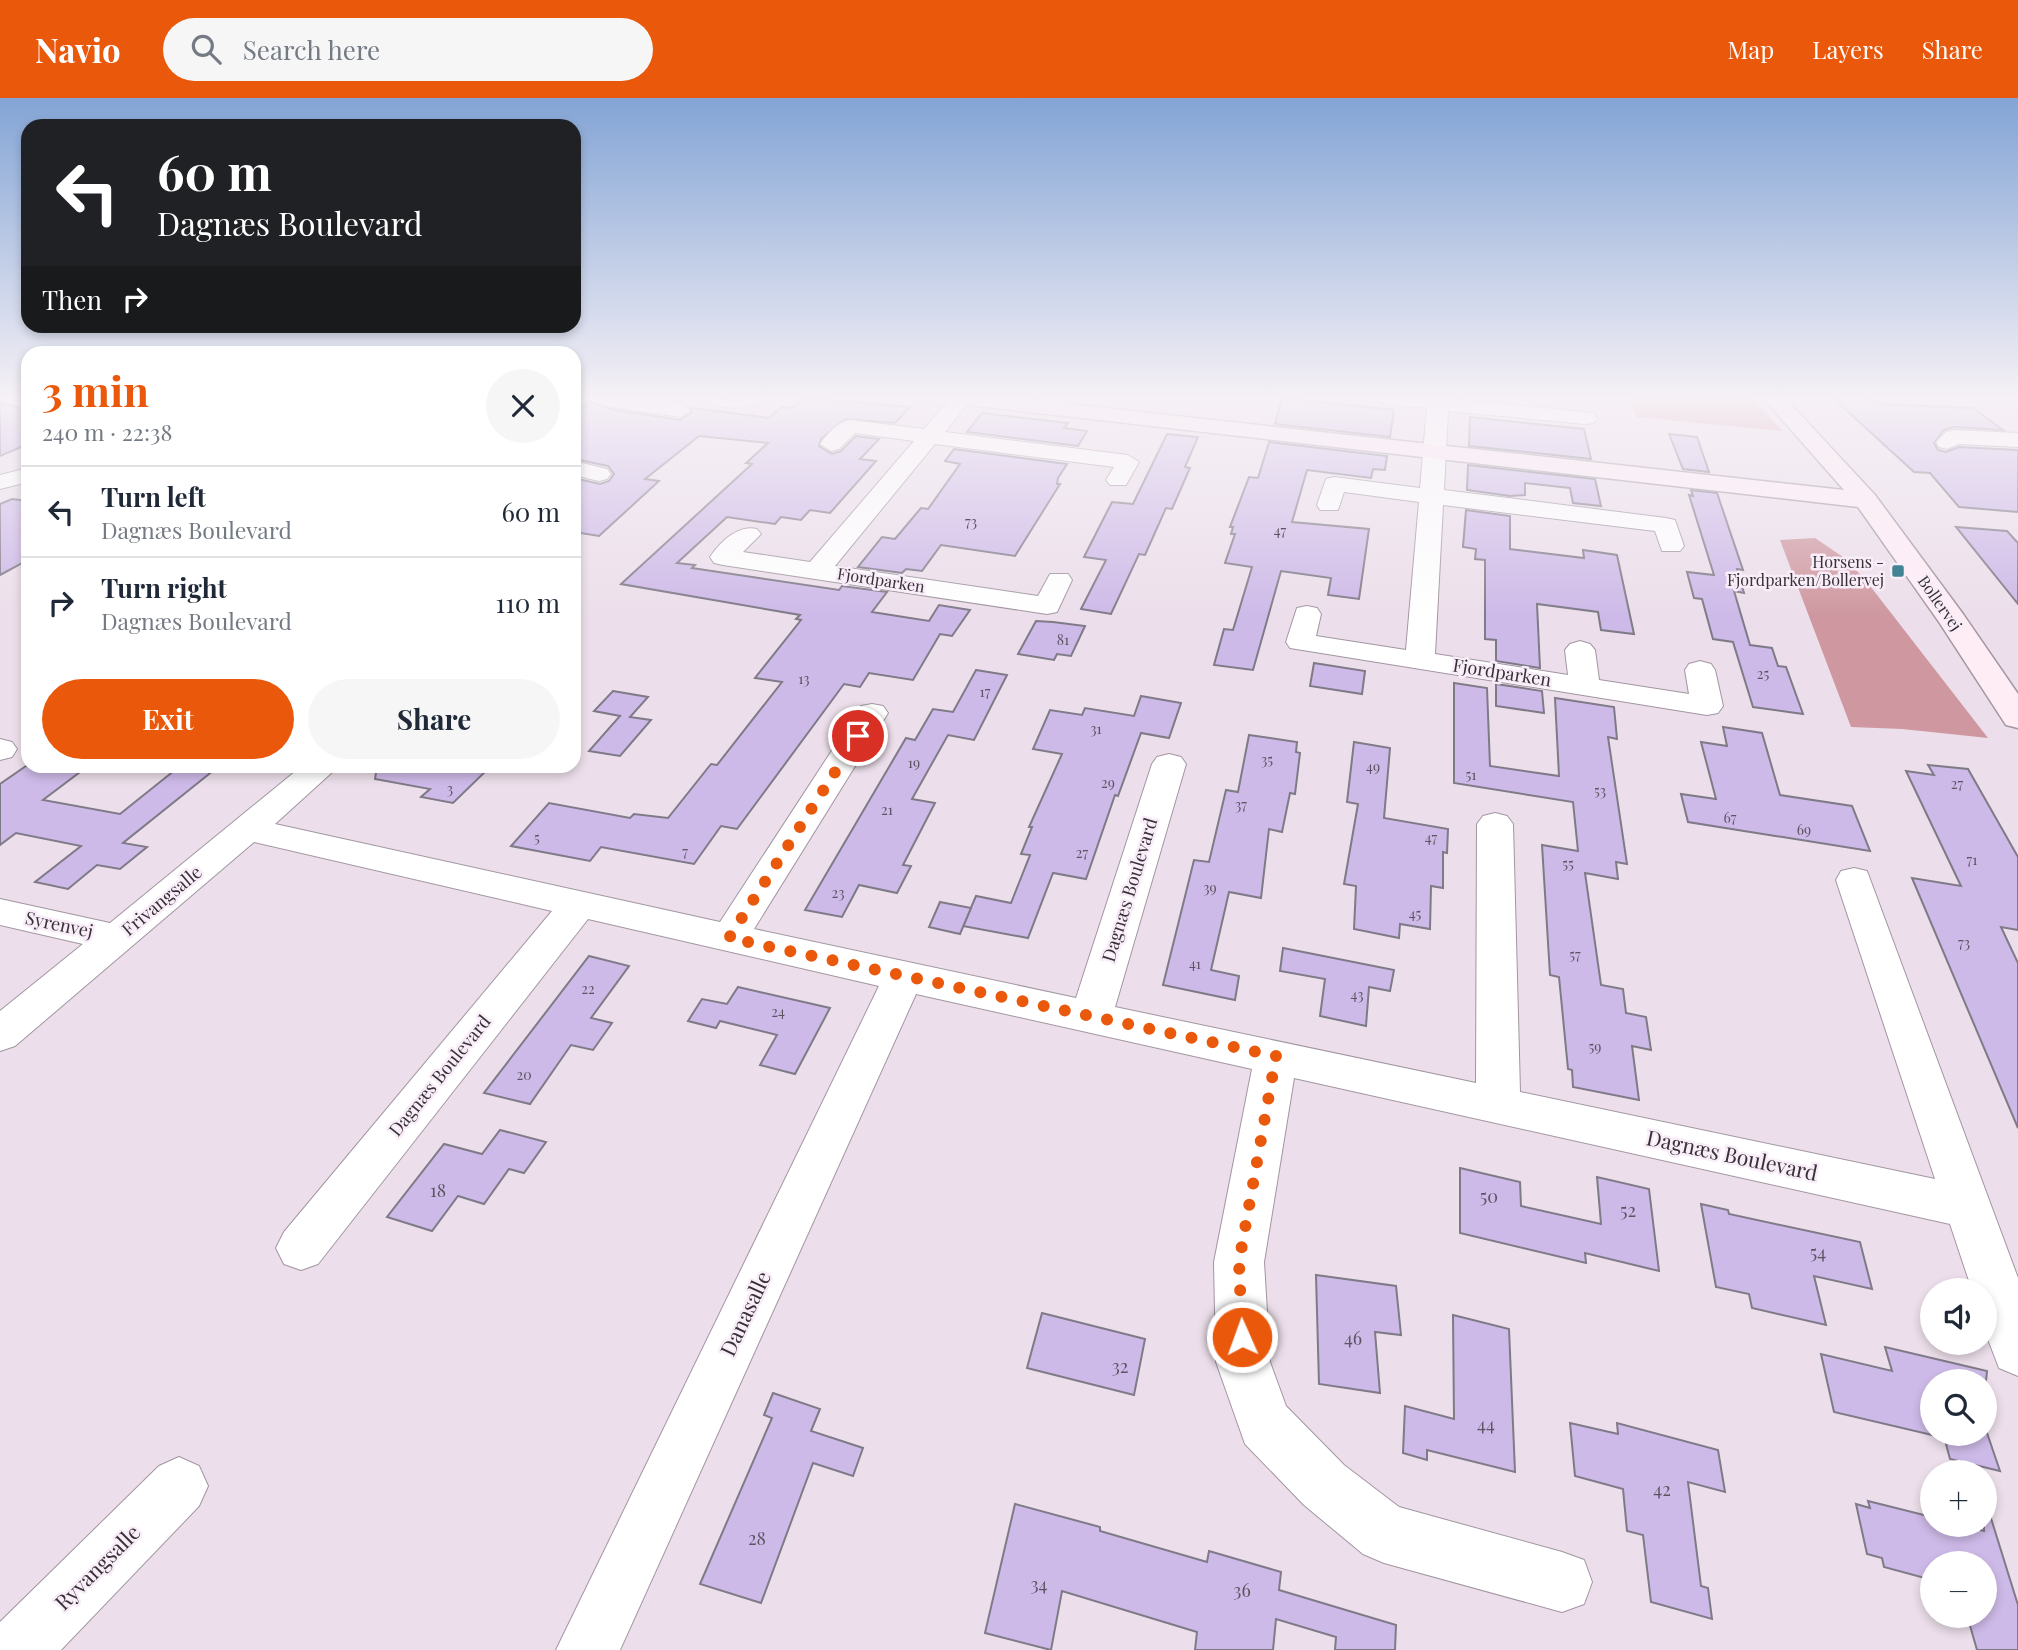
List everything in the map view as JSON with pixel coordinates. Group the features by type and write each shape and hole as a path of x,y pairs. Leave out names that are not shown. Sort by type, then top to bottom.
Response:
{"street":[{"path":"584,470 599,474"},
{"name":"Fjordparken","path":"817,571 902,470"},
{"path":"1118,480 1123,470"},
{"path":"1420,660 1433,470"},
{"name":"Fjordparken","path":"1606,470 1866,500"},
{"name":"Bollervej","path":"1839,470 1866,500 1953,620 2018,718"},
{"path":"2,485 21,478"},
{"path":"1329,505 1334,484 1431,496 1567,522 1666,525 1671,546"},
{"name":"Fjordparken","path":"748,534 723,557 1047,606 1059,580"},
{"name":"Fjordparken","path":"946,590 959,567"},
{"name":"Fjordparken","path":"1307,614 1300,642 1707,706 1700,670"},
{"path":"1580,650 1585,686"},
{"path":"729,938 872,713"},
{"name":"Dagnæs Boulevard","path":"1091,1016 1169,764"},
{"name":"Frivangsalle","path":"0,1035 315,773"},
{"path":"1495,824 1498,1104"},
{"name":"Dagnæs Boulevard","path":"248,829 904,977 1966,1207"},
{"path":"1854,880 2018,1350"},
{"name":"Dagnæs Boulevard","path":"301,1248 579,904"},
{"name":"Syrenvej","path":"0,912 117,938"},
{"name":"Danasalle","path":"588,1650 904,977"},
{"path":"1276,1056 1239,1262 1243,1362 1265,1424 1324,1485 1384,1533 1562,1582"},
{"name":"Ryvangsalle","path":"17,1650 179,1486"}],"shaded area":[{"path":"1815,538 1846,559 1867,582 1988,738 1851,727 1780,540"}],"building":[{"path":"611,470 656,470 645,479 659,481 599,536 581,533 581,480 600,484 609,481 614,474"},
{"path":"745,470 868,470 830,513 810,510 801,520 781,517 775,524 727,517 677,563 695,565 692,568 839,590 842,586 887,592 872,612 929,621 939,605 970,610 952,636 940,634 913,680 869,673 860,687 844,684 737,829 721,826 694,864 601,847 590,861 511,846 549,803 630,818 634,814 668,818 711,764 717,765 782,682 755,678 801,620 796,619 800,615 621,584"},
{"path":"955,470 1063,470 1058,478 1057,484 1060,484 1015,556 941,545 922,571 906,569 902,573 858,567 882,537 895,539 921,508 928,509"},
{"path":"1149,470 1189,470 1172,509 1166,508 1145,555 1139,554 1111,614 1081,609 1106,560 1084,557 1112,502 1133,504"},
{"path":"1260,470 1307,470 1292,522 1369,529 1359,599 1328,595 1331,578 1281,571 1253,670 1214,665 1224,629 1233,630 1252,567 1225,563 1235,534 1231,534 1233,527 1230,527 1249,477 1258,478"},
{"path":"1310,470 1373,470 1371,478"},
{"path":"1468,470 1517,470 1595,479 1601,506 1573,503 1570,488 1525,483 1525,495 1510,496 1467,490"},
{"path":"1912,470 2018,470 2018,512 1959,507 1930,473"},
{"path":"1691,490 1717,493 1743,570 1737,569 1744,593 1734,591 1750,645 1772,648 1778,666 1786,667 1803,714 1753,707 1733,642 1713,639 1702,599 1694,598 1687,572 1714,575 1689,495 1693,496"},
{"path":"12,499 21,500 21,564 0,575 0,504"},
{"path":"1466,510 1510,516 1510,549 1584,558 1583,550 1617,555 1634,634 1601,630 1598,612 1537,604 1540,668 1496,661 1496,640 1485,639 1485,560 1475,559 1476,549 1463,547"},
{"path":"1956,527 2007,531 2018,543 2018,604"},
{"path":"1036,621 1085,626 1071,656 1057,654 1054,660 1018,654"},
{"path":"1314,663 1365,671 1362,694 1310,686"},
{"path":"976,670 1007,675 974,740 948,735 912,799 935,803 903,865 911,866 897,893 859,885 842,917 805,910 906,738 915,740 933,709 953,712"},
{"path":"1454,683 1487,688 1490,766 1559,776 1555,698 1614,707 1617,739 1608,737 1627,864 1616,862 1618,879 1585,873 1601,985 1623,989 1626,1013 1646,1017 1651,1050 1632,1046 1639,1100 1573,1087 1572,1070 1568,1069 1559,977 1550,975 1542,845 1578,851 1573,802 1454,783"},
{"path":"1496,684 1542,691 1544,713 1496,706"},
{"path":"613,691 648,697 630,717 651,720 620,756 589,751 620,716 594,711"},
{"path":"1141,696 1181,703 1169,738 1141,733 1118,796 1115,795 1086,879 1053,873 1028,938 963,926 976,896 1011,903 1030,855 1021,854 1032,827 1029,827 1062,754 1033,749 1050,710 1082,715 1085,708 1134,716"},
{"path":"1723,727 1762,733 1780,795 1852,806 1870,851 1688,822 1681,794 1716,799 1701,742 1727,746"},
{"path":"1249,735 1297,742 1296,752 1300,753 1295,794 1290,793 1282,832 1269,829 1261,898 1229,892 1211,970 1239,976 1235,1000 1163,985 1194,860 1209,862 1226,790 1238,792"},
{"path":"1354,742 1390,748 1384,818 1448,829 1447,853 1443,852 1443,888 1431,886 1430,929 1400,924 1399,938 1354,929 1356,886 1344,884 1358,804 1347,802"},
{"path":"1928,765 1968,769 2018,857 2018,930 2001,927 2018,963 2018,1128 1912,878 1961,886 1906,771 1934,775"},
{"path":"21,769 21,773 79,773 43,800 120,814 171,773 210,773 123,843 147,847 120,869 97,865 68,889 35,882 81,846 16,833 0,845 0,784"},
{"path":"376,773 484,773 453,803 421,797 430,789 375,779"},
{"path":"940,902 971,908 960,934 929,927"},
{"path":"1283,948 1394,970 1390,991 1369,987 1366,1026 1320,1016 1325,979 1280,971"},
{"path":"589,956 629,966 591,1018 612,1023 593,1050 571,1045 530,1104 484,1093"},
{"path":"738,987 830,1008 795,1074 760,1065 777,1035 720,1021 716,1028 688,1021 702,999 727,1004"},
{"path":"500,1130 546,1142 524,1173 509,1169 484,1204 458,1196 432,1231 387,1217 444,1144 482,1154"},
{"path":"1460,1168 1520,1182 1521,1206 1601,1224 1597,1177 1649,1189 1659,1271 1585,1253 1586,1263 1460,1233"},
{"path":"1701,1204 1728,1210 1729,1214 1860,1242 1872,1289 1814,1276 1826,1325 1752,1308 1749,1294 1716,1287"},
{"path":"1316,1275 1396,1286 1401,1335 1375,1332 1380,1393 1319,1384"},
{"path":"1042,1313 1145,1339 1134,1395 1027,1368"},
{"path":"1453,1315 1509,1329 1515,1472 1427,1450 1427,1460 1403,1453 1405,1406 1454,1419"},
{"path":"1885,1347 1978,1369 1920,1369 1920,1432 1834,1412 1821,1354 1892,1371"},
{"path":"773,1393 820,1409 811,1431 863,1448 853,1476 813,1463 761,1603 700,1584 772,1418 764,1415"},
{"path":"1570,1423 1618,1434 1617,1423 1718,1450 1725,1492 1688,1482 1701,1586 1708,1588 1712,1619 1651,1602 1643,1535 1627,1531 1623,1489 1575,1476"},
{"path":"1946,1446 1991,1446 1996,1460 1954,1460 1950,1459"},
{"path":"1868,1501 1920,1514 1920,1537 1997,1537 2018,1605 2018,1650 1977,1650 1971,1628 1997,1628 1997,1551 1920,1551 1920,1577 1884,1567 1882,1558 1867,1554 1856,1504 1870,1508"},
{"path":"1015,1504 1100,1527 1100,1531 1207,1562 1209,1551 1281,1572 1279,1590 1396,1625 1395,1650 1335,1650 1336,1637 1276,1619 1273,1650 1195,1650 1197,1632 1062,1591 1051,1650 985,1633"}],"place":[{"name":"Horsens - Fjordparken/Bollervej","path":"1898,571"}],"route":[{"path":"858,736 729,938 1276,1056 1239,1262 1242,1337"}]}
